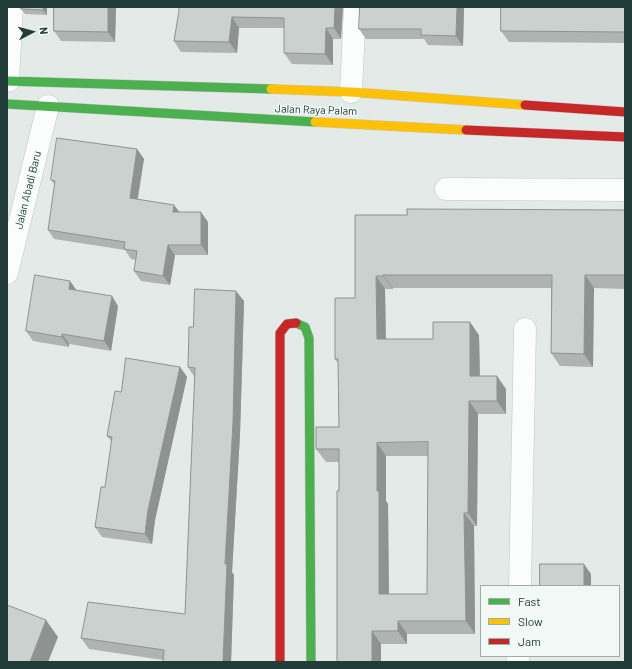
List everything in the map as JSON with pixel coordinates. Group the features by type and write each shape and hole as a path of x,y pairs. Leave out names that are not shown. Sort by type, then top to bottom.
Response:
{"main road":[{"name":"Jalan Raya Palam","path":"7,81 351,92 625,112"},
{"name":"Jalan Raya Palam","path":"7,104 242,119 625,137"},
{"path":"280,662 280,333 282,327 285,325 297,323 305,327 309,338 311,662"}],"street":[{"path":"7,81 12,7"},
{"path":"351,92 355,7"},
{"name":"Jalan Abadi Baru","path":"7,273 48,106"},
{"path":"446,189 625,190"},
{"path":"520,585 525,329"}],"building":[{"path":"21,7 43,7 43,10 21,9"},
{"path":"54,7 108,7 108,32 54,31"},
{"path":"179,7 335,7 334,28 326,28 325,54 284,53 284,18 232,17 229,42 174,41"},
{"path":"360,7 457,7 456,36 421,35 421,29 359,29"},
{"path":"501,7 625,7 625,32 501,31"},
{"path":"57,138 137,149 130,198 174,205 173,212 201,212 201,245 168,245 163,276 134,271 137,251 124,249 125,242 48,230 55,181 51,180"},
{"path":"407,209 625,210 625,275 585,275 584,354 551,353 552,275 376,276 377,339 433,339 433,322 470,322 470,376 497,376 497,401 469,401 468,513 464,513 466,621 398,621 398,631 372,631 372,662 337,662 337,491 339,491 339,449 316,449 316,427 339,427 338,359 335,359 335,298 355,298 355,215 407,215","holes":["428,442 427,594 379,594 379,491 377,491 377,443"]},
{"path":"35,275 70,281 69,289 112,296 104,341 62,334 62,337 26,331"},
{"path":"195,289 236,291 233,423 225,564 227,564 223,662 163,662 164,650 81,638 88,602 185,614 195,368 188,367 189,327 193,327"},
{"path":"126,358 180,367 148,510 145,534 95,527 101,487 105,487 112,437 107,436 115,391 121,392"},
{"path":"540,564 584,564 584,585 540,585"},
{"path":"7,605 46,620 30,662 7,662"}],"traffic: fast":[{"path":"7,81 271,89"},
{"path":"7,104 315,122"},
{"path":"296,323 305,327 309,338 311,662"}],"traffic: slow":[{"path":"271,89 351,92 525,105"},
{"path":"315,122 466,130"}],"traffic: jam":[{"path":"525,105 625,112"},
{"path":"466,130 625,137"},
{"path":"280,662 280,333 287,324 296,323"}]}
